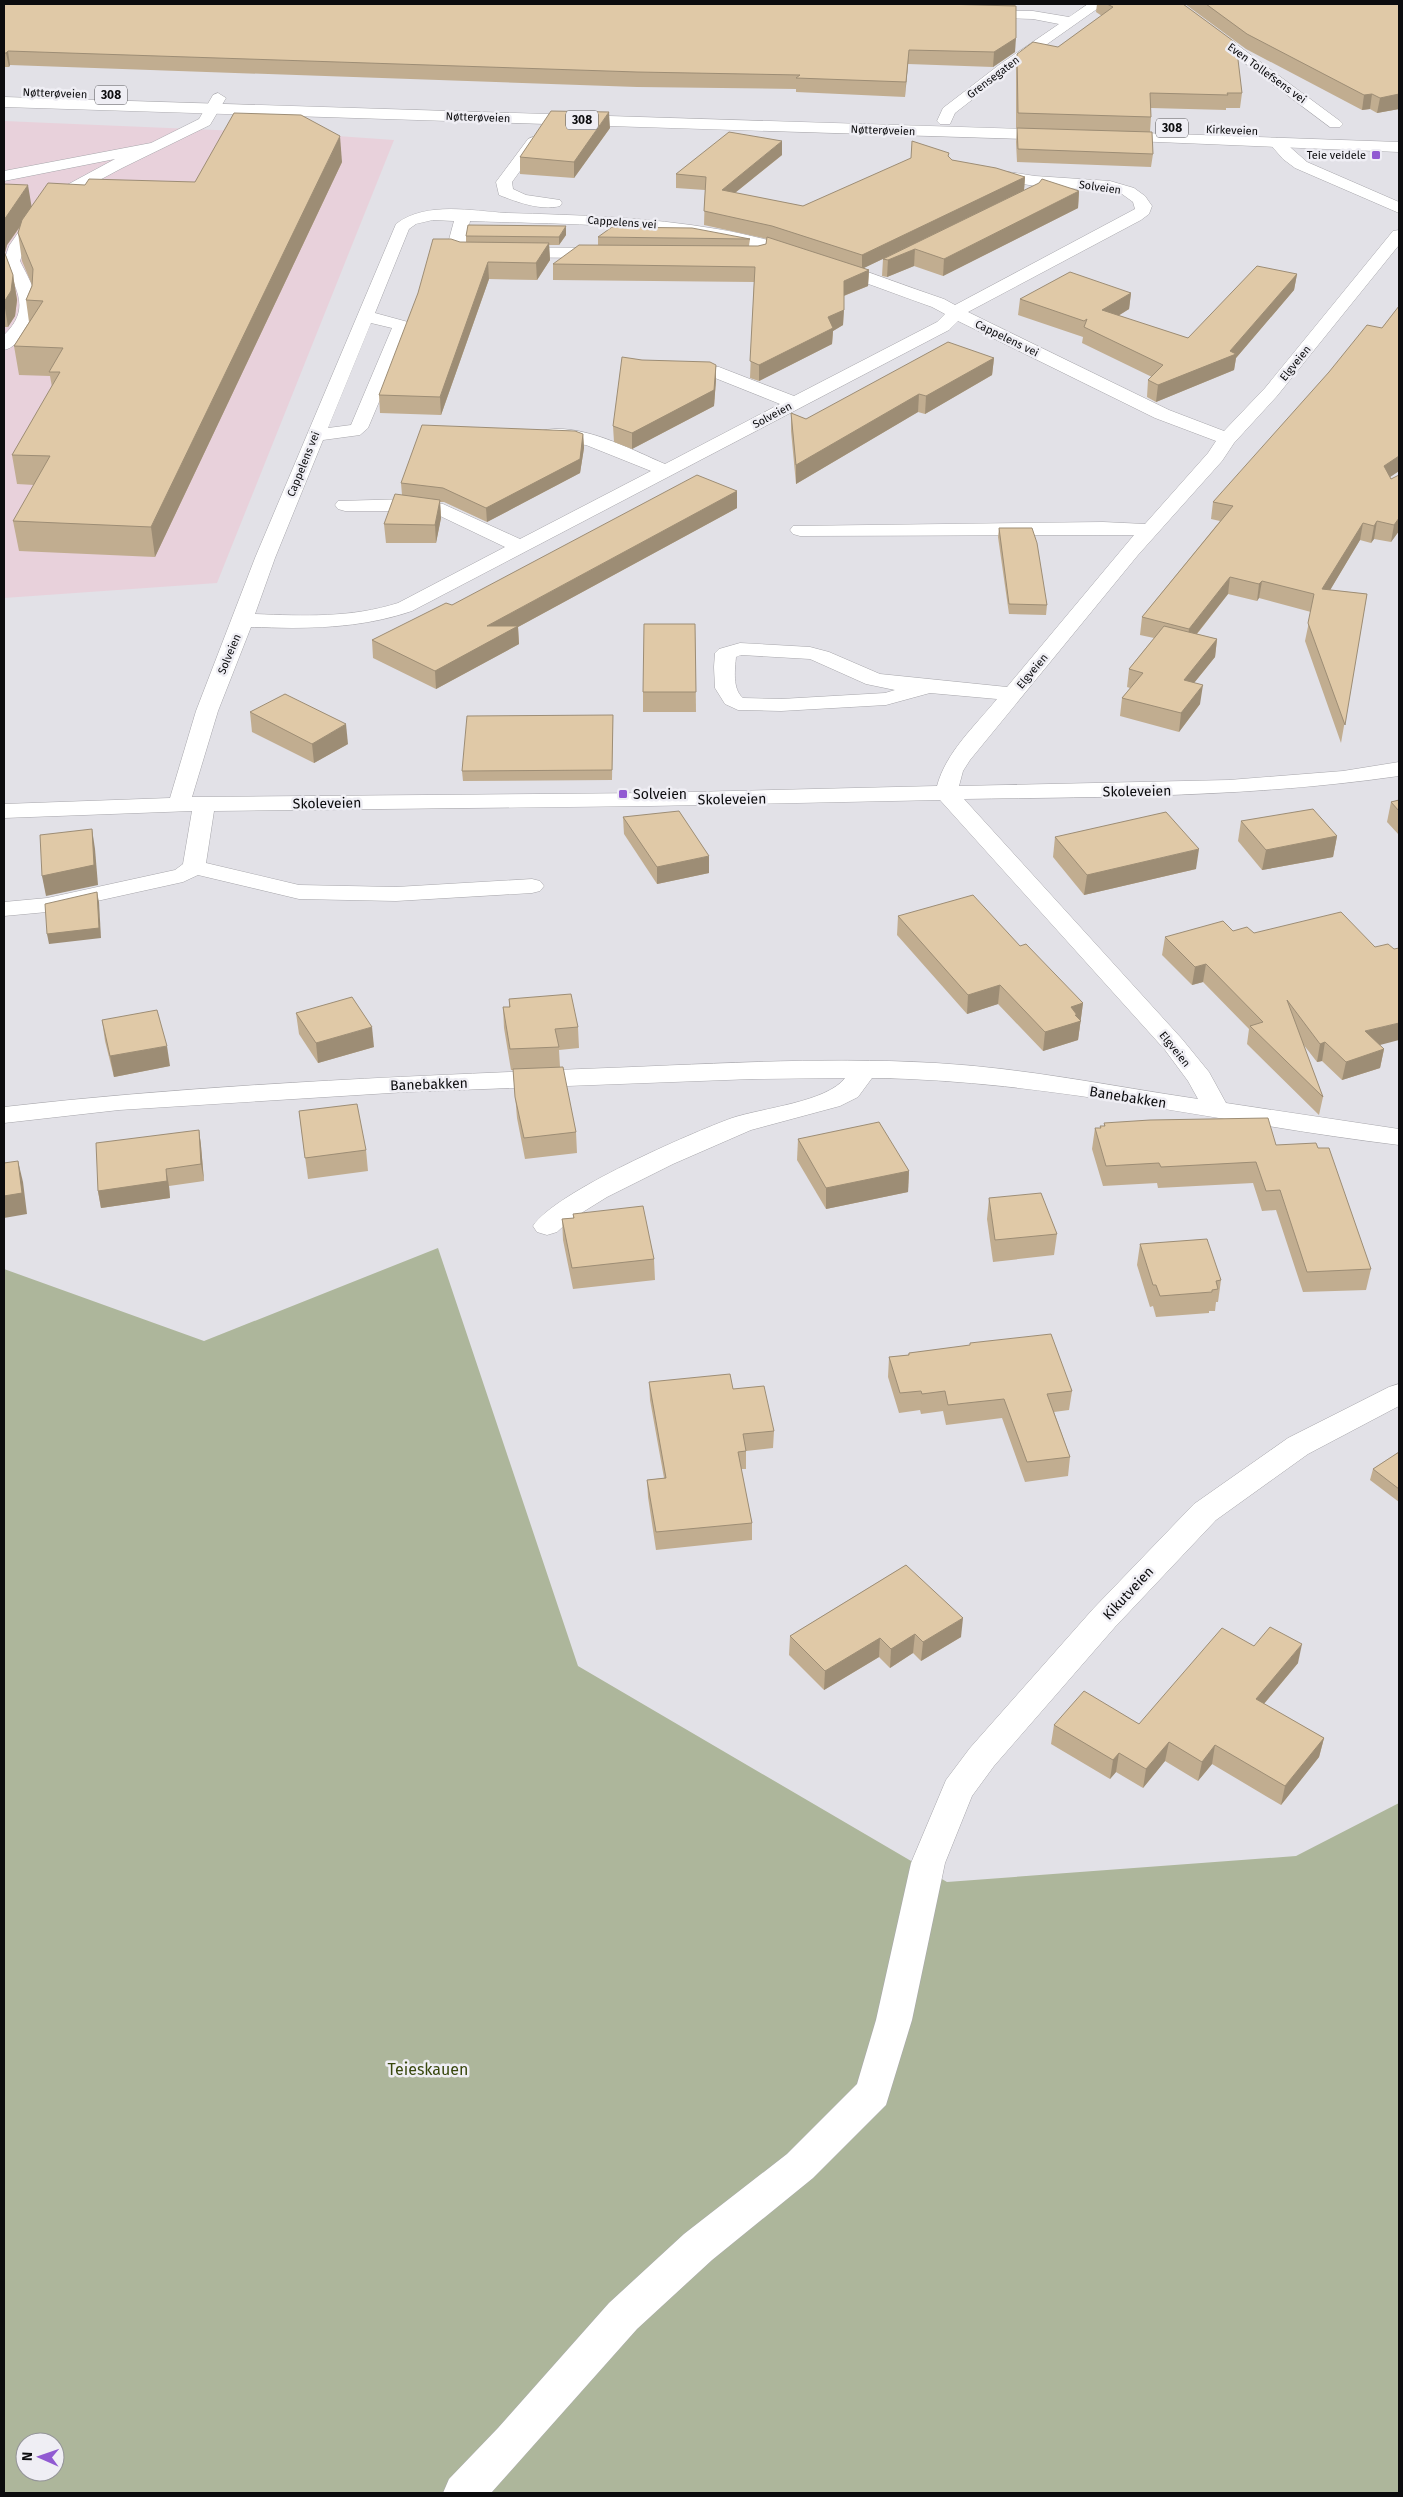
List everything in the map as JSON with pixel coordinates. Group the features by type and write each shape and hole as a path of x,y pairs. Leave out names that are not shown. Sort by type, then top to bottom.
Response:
{"street":[{"name":"Grensegaten","path":"948,127 948,111 1070,20 1097,4"},
{"name":"Even Tollefsens vei","path":"1173,4 1335,124"},
{"path":"964,12 1033,14 1070,20"},
{"name":"Nøtterøveien","path":"4,92 215,103 948,127"},
{"name":"Nøtterøveien","path":"4,102 215,103"},
{"path":"4,345 26,322 30,311 28,297 12,261 17,246 47,202 116,165 205,122 215,103"},
{"name":"308","path":"948,127 1067,130"},
{"name":"Kirkeveien","path":"1399,135 1101,131 1278,143 1399,147"},
{"path":"533,142 504,182 505,192 523,199 563,204 556,218"},
{"path":"1278,143 1289,156 1302,165 1399,208"},
{"path":"4,176 156,147"},
{"name":"Solveien","path":"179,805 189,761 211,696 243,620 338,621 397,611 943,326 963,307 1135,218 1143,211 1144,206 1139,199 1128,191 1110,186 1035,181 973,172"},
{"path":"464,215 455,247 461,252 620,254"},
{"name":"Cappelens vei","path":"243,620 315,435 402,227 410,221 426,216 464,215 556,218 671,226 750,241 798,255 938,303 956,314 1162,414 1227,439"},
{"name":"Elgveien","path":"1216,1110 1211,1093 1160,1030 984,838 946,793 952,771 961,758 1131,551 1215,456 1227,439 1271,392 1399,235"},
{"path":"739,255 798,255"},
{"path":"863,277 884,266"},
{"path":"315,435 353,431 359,428 402,326 383,319 365,317"},
{"path":"660,369 713,371 796,403"},
{"path":"529,435 579,437 667,471"},
{"path":"345,505 409,505 437,508 522,547"},
{"path":"800,530 1103,528 1151,530"},
{"path":"927,687 886,699 790,705 738,704 727,693 725,681 726,652 740,649 810,653 822,656 874,679 927,687 1013,694"},
{"name":"Skoleveien","path":"4,811 204,804 794,798 946,793 1178,790 1285,784 1399,769"},
{"path":"194,867 204,804"},
{"path":"4,909 47,905 111,890 170,880 194,867 299,892 396,894 532,886"},
{"path":"547,1226 560,1214 597,1191 664,1158 742,1124 831,1100 849,1091 859,1078 855,1070"},
{"name":"Banebakken","path":"4,1115 119,1102 406,1084 753,1071 936,1071 1010,1079 1399,1137"},
{"name":"Kikutveien","path":"463,2493 512,2442 623,2316 698,2247 800,2166 873,2093 894,2020 928,1863 958,1790 982,1757 1104,1618 1205,1512 1298,1446 1399,1394"}],"shaded area":[{"path":"4,121 309,134 394,140 217,583 4,598"}],"green space":[{"name":"Teieskauen","path":"438,1248 578,1666 947,1882 1296,1856 1399,1803 1399,2493 4,2493 4,1269 204,1341"}],"building":[{"path":"4,4 941,4 1016,6 1016,38 994,52 909,50 906,82 796,78 800,75 637,72 8,51 4,53"},
{"path":"1107,4 1183,4 1236,43 1242,93 1227,93 1228,95 1150,93 1151,117 1018,113 1017,54 1033,42 1058,47 1113,7"},
{"path":"1206,4 1399,4 1399,94 1380,98 1372,94 1364,95 1247,34"},
{"path":"551,111 609,112 574,162 520,157"},
{"path":"234,113 301,115 340,136 151,527 13,521 50,456 12,455 60,372 49,372 63,348 14,346 43,301 26,300 32,286 33,269 18,233 22,220 48,183 85,185 89,179 195,182"},
{"path":"1017,128 1152,132 1153,154 1018,149"},
{"path":"729,132 782,141 722,190 803,206 911,158 912,141 949,153 948,156 952,160 996,168 1025,177 862,255 772,226 704,211 706,177 676,174"},
{"path":"1042,179 1079,191 944,259 915,249 888,260 883,259 1039,183"},
{"path":"4,184 28,185 4,220"},
{"path":"468,225 566,226 559,237 466,236"},
{"path":"612,227 692,228 750,239 598,237"},
{"path":"767,237 869,270 844,281 844,310 828,317 833,328 759,365 750,361 755,267 553,264 579,245 758,246 766,244"},
{"path":"433,239 451,239 460,242 549,243 536,263 488,262 440,397 379,395 418,293"},
{"path":"4,251 13,275 11,291 4,302"},
{"path":"1257,266 1297,274 1230,351 1236,354 1158,385 1148,380 1163,365 1084,327 1087,319 1084,321 1020,299 1070,272 1131,293 1102,310 1188,338"},
{"path":"1399,306 1399,456 1384,466 1391,479 1399,475 1399,518 1394,525 1377,521 1374,526 1363,523 1322,589 1367,594 1345,725 1308,623 1314,594 1262,581 1259,584 1230,577 1189,629 1142,617 1233,506 1213,502 1329,372 1367,325 1382,328"},
{"path":"948,342 994,358 926,396 919,394 796,465 791,413 806,419"},
{"path":"622,357 642,360 710,362 716,365 714,390 632,433 613,426"},
{"path":"422,425 575,431 583,434 580,459 486,508 443,488 401,483"},
{"path":"697,475 737,491 487,626 518,626 435,671 372,640 446,603 452,605"},
{"path":"395,494 440,500 435,525 384,524"},
{"path":"999,528 1032,528 1037,543 1047,605 1009,604"},
{"path":"644,624 695,624 696,692 643,692"},
{"path":"1164,626 1217,639 1184,680 1203,685 1181,713 1122,698 1143,673 1129,669"},
{"path":"285,694 346,724 312,744 250,712"},
{"path":"613,715 612,770 462,771 467,716"},
{"path":"1399,800 1399,811 1391,802"},
{"path":"1313,809 1337,836 1266,850 1241,821"},
{"path":"679,811 709,856 657,867 623,817"},
{"path":"1166,812 1199,849 1087,875 1055,837"},
{"path":"92,829 94,865 42,876 40,835"},
{"path":"97,892 99,928 47,934 45,904"},
{"path":"973,895 1020,946 1026,944 1083,1003 1071,1007 1081,1021 1045,1032 1000,985 968,995 898,916"},
{"path":"1341,912 1375,947 1388,944 1394,949 1399,948 1399,1023 1365,1031 1384,1049 1346,1062 1325,1042 1320,1044 1287,1000 1323,1097 1250,1026 1263,1022 1206,964 1195,967 1165,937 1223,921 1233,931 1247,927 1254,933"},
{"path":"571,994 578,1027 555,1029 559,1047 510,1049 503,1007 510,1007 509,999"},
{"path":"352,997 372,1027 316,1043 296,1013"},
{"path":"157,1010 167,1046 110,1056 102,1020"},
{"path":"563,1067 576,1132 524,1138 515,1097 513,1069"},
{"path":"357,1104 366,1150 305,1158 299,1111"},
{"path":"1268,1118 1276,1145 1316,1143 1318,1148 1329,1148 1371,1269 1307,1272 1280,1190 1266,1191 1256,1162 1161,1167 1159,1163 1106,1166 1095,1128 1105,1126 1104,1123 1150,1120"},
{"path":"879,1122 909,1171 826,1188 798,1139"},
{"path":"199,1130 201,1164 166,1169 167,1181 98,1191 96,1143"},
{"path":"18,1161 22,1193 4,1196 4,1163"},
{"path":"1041,1193 1057,1234 995,1240 989,1198"},
{"path":"643,1206 654,1259 572,1268 562,1219 574,1218 573,1214"},
{"path":"1207,1239 1221,1280 1216,1281 1218,1289 1212,1290 1212,1292 1160,1296 1156,1285 1153,1285 1140,1244"},
{"path":"1051,1334 1072,1391 1047,1394 1070,1457 1027,1462 1004,1399 948,1405 945,1391 922,1394 921,1391 900,1393 889,1357 970,1345 970,1343"},
{"path":"730,1374 733,1389 764,1386 774,1431 743,1434 746,1451 738,1452 752,1523 656,1532 647,1480 666,1478 649,1382"},
{"path":"1399,1452 1399,1489 1373,1469"},
{"path":"906,1565 963,1618 923,1642 915,1634 891,1649 880,1638 825,1671 790,1636"},
{"path":"1270,1627 1302,1644 1256,1699 1324,1738 1285,1786 1215,1745 1202,1762 1169,1742 1146,1769 1119,1753 1113,1760 1054,1725 1084,1691 1139,1724 1222,1628 1254,1646"}],"place":[{"name":"Teie veidele","path":"1376,155"},
{"name":"Solveien","path":"623,794"}]}
